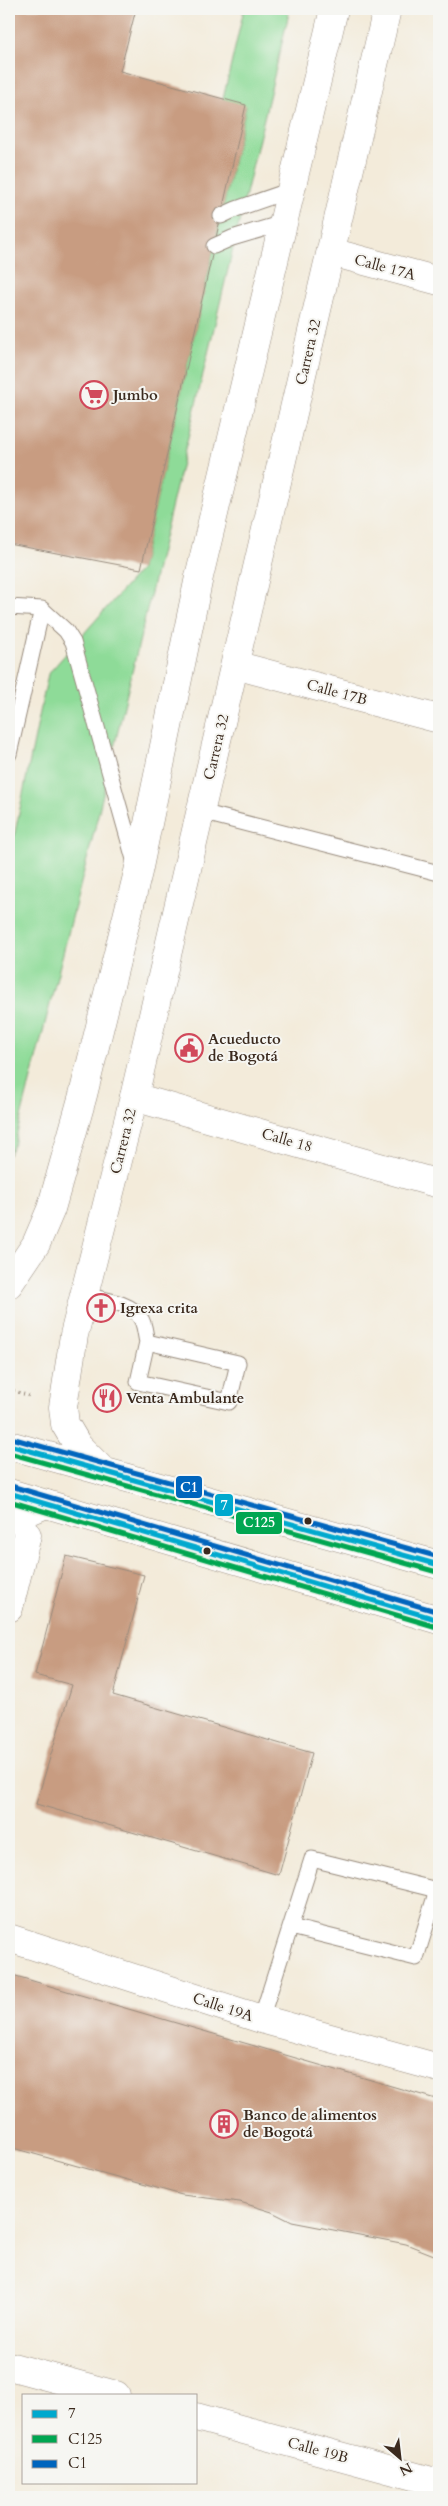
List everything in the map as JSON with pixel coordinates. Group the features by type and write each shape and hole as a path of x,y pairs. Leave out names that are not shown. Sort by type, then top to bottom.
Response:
{"main road":[{"path":"9,1284 36,1244 50,1209 83,1095 138,872 199,577 334,9"},
{"name":"Carrera 32","path":"104,1472 78,1446 65,1424 63,1407 74,1335 134,1097 387,9"},
{"name":"Calle 17A","path":"331,252 439,281"},
{"name":"Calle 17B","path":"235,665 439,719"},
{"name":"Calle 18","path":"134,1097 439,1184"},
{"path":"9,1445 439,1565"},
{"path":"9,1493 439,1620"},
{"path":"9,1608 18,1528 46,1504"},
{"name":"Calle 19A","path":"9,1938 261,2019 439,2068"},
{"path":"9,2366 112,2394"},
{"name":"Calle 19B","path":"198,2418 439,2483"}],"lane":[{"path":"220,216 291,190"},
{"path":"214,246 232,238 283,223"},
{"path":"9,607 42,608 66,631 77,651 138,872"},
{"path":"9,754 42,608"},
{"path":"201,812 439,873"},
{"path":"84,1295 122,1305 135,1311 141,1318 147,1342 138,1382 229,1402 238,1363 147,1342"},
{"path":"261,2019 312,1859 438,1890 416,1958 291,1926"}],"green space":[{"path":"244,9 290,9 94,832 15,1141 9,1155 9,861 48,674 141,569 246,106 223,99"}],"building":[{"name":"Jumbo","path":"9,9 136,9 120,71 246,105 141,569 9,544"},
{"path":"66,1556 144,1575 113,1695 312,1753 279,1875 36,1804 72,1685 35,1675"},
{"name":"Banco de alimentos de Bogotá","path":"9,1974 439,2100 439,2257 406,2244 292,2222 272,2212 240,2202 182,2195 9,2147"}],"transit line":[{"name":"C1","path":"11,1438 439,1557"},
{"name":"7","path":"9,1445 439,1565"},
{"name":"C125","path":"9,1453 437,1572"},
{"name":"C1","path":"11,1486 439,1612"},
{"name":"7","path":"9,1493 439,1620"},
{"name":"C125","path":"9,1501 437,1627"}],"place":[{"name":"Jumbo","path":"94,395"},
{"name":"Acueducto de Bogotá","path":"189,1048"},
{"name":"Igrexa crita","path":"101,1308"},
{"name":"Venta Ambulante","path":"107,1398"},
{"name":"Banco de alimentos de Bogotá","path":"224,2124"}]}
